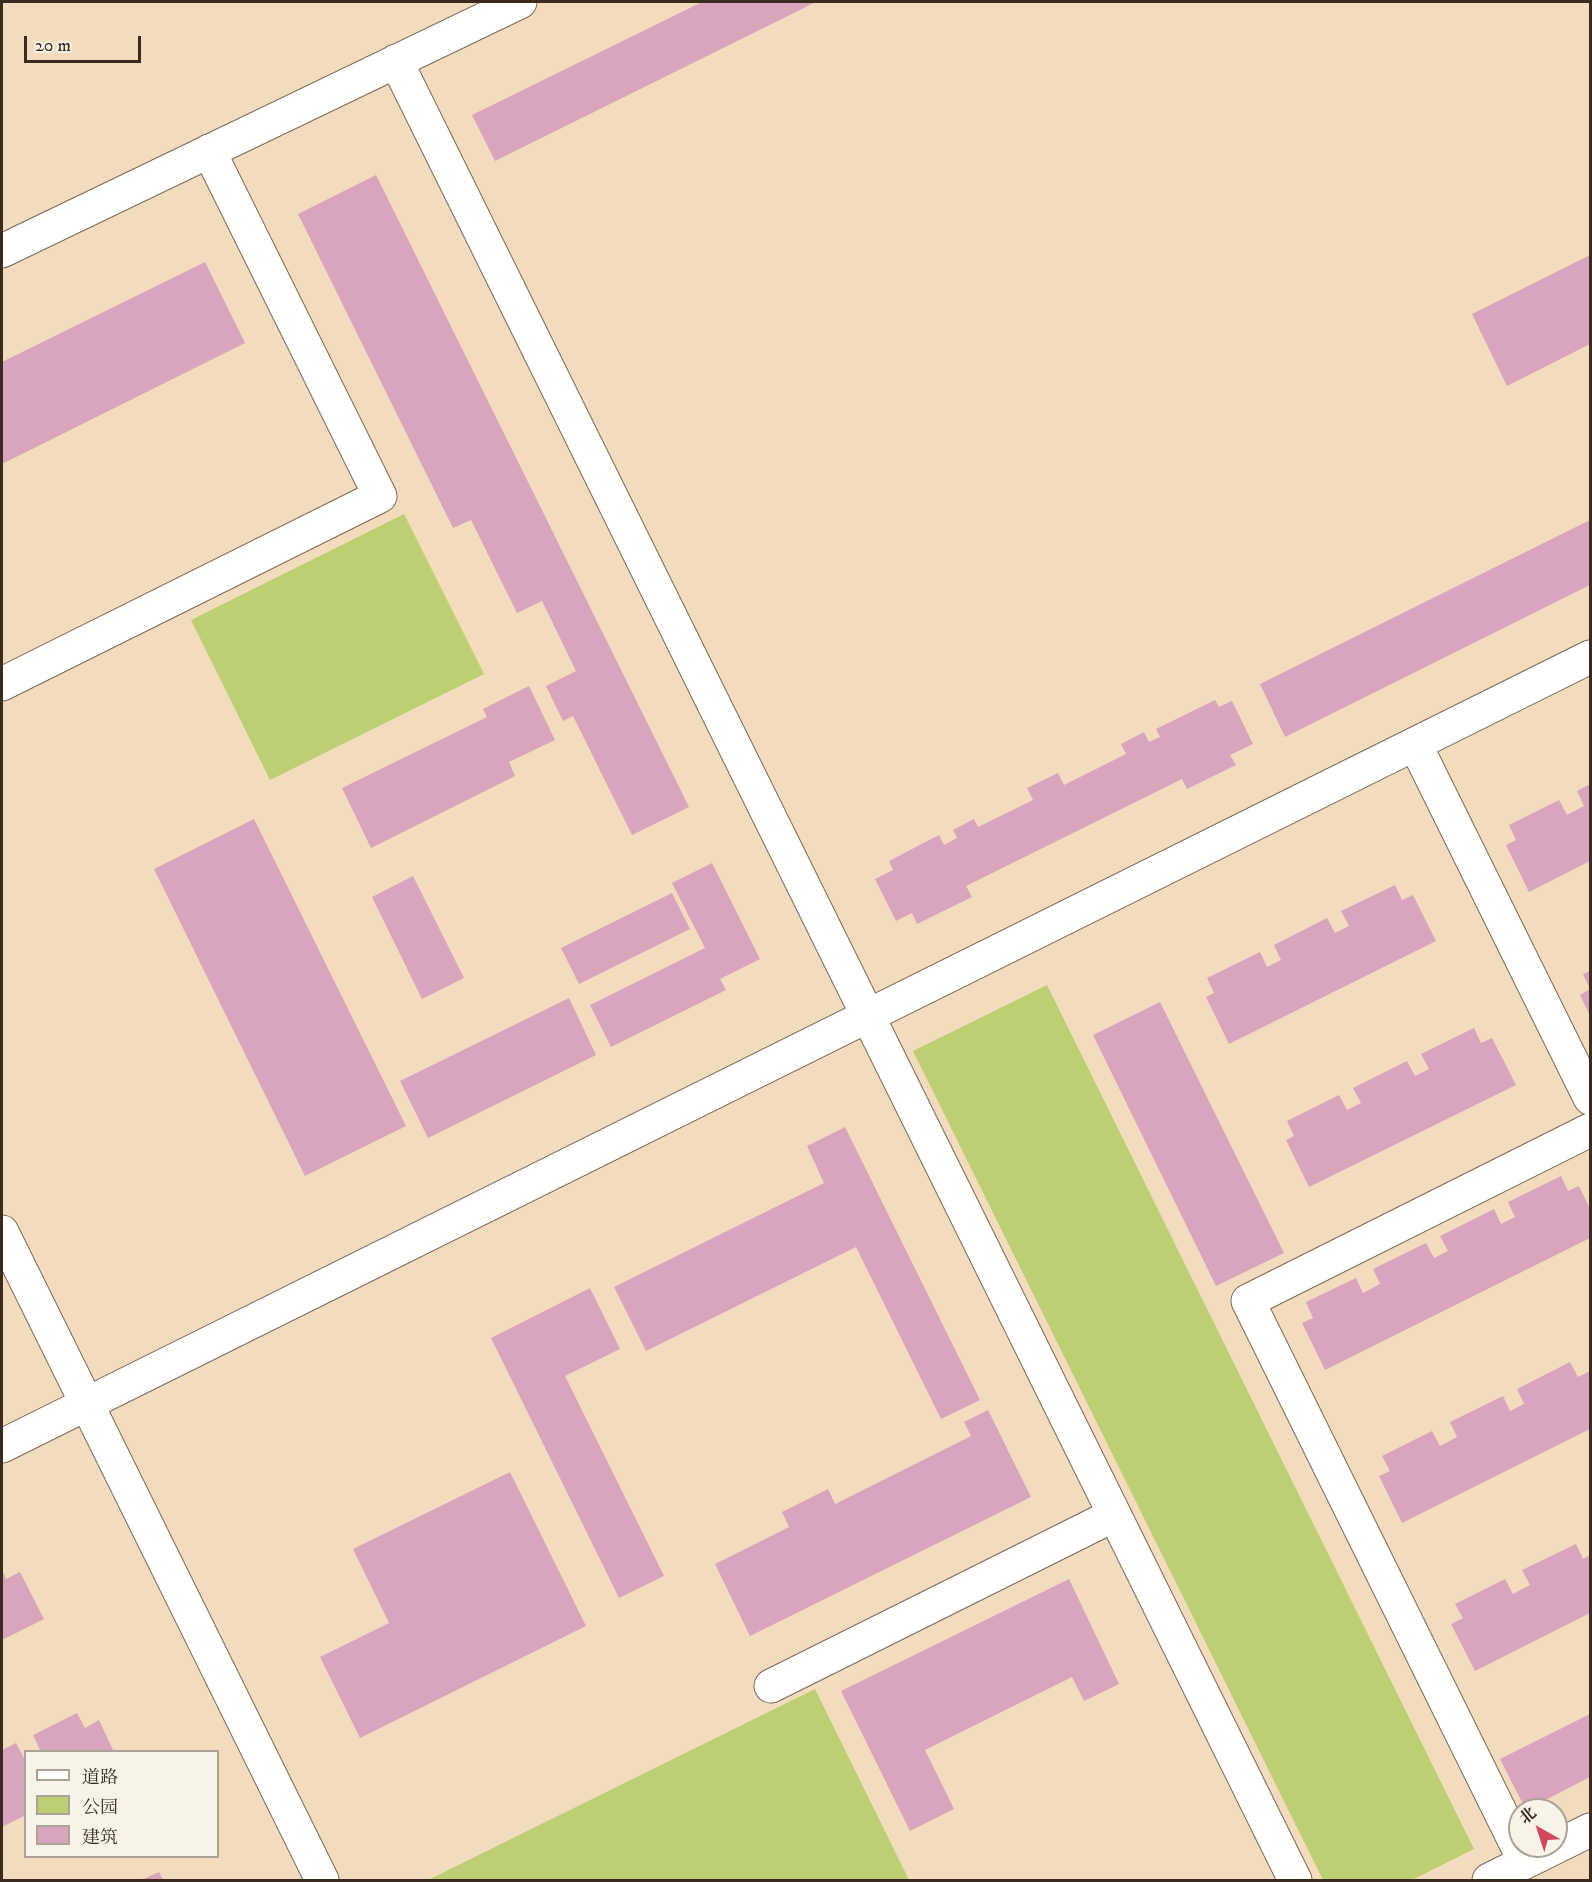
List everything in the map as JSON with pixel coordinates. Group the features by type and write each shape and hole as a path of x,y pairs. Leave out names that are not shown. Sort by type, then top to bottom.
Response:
{"street":[{"path":"2,251 520,2"},
{"path":"396,62 1295,1881"},
{"path":"2,684 380,496 209,151"},
{"path":"2,1446 1590,657"},
{"path":"1415,744 1590,1098"},
{"path":"1525,1862 1248,1301 1590,1130"},
{"path":"2,1232 322,1881"},
{"path":"771,1686 1114,1515"},
{"path":"1489,1881 1590,1830"}],"green space":[{"path":"404,514 484,674 270,780 191,620"},
{"path":"1047,985 1474,1849 1412,1880 1323,1880 913,1051"},
{"path":"815,1689 909,1880 428,1880"}],"building":[{"path":"702,2 816,2 495,161 472,115"},
{"path":"376,175 689,807 632,835 573,716 563,721 546,686 576,671 542,601 517,613 471,520 453,528 298,214"},
{"path":"1590,255 1590,344 1507,386 1472,314"},
{"path":"205,262 245,343 2,464 2,362"},
{"path":"1590,520 1590,585 1285,737 1260,684"},
{"path":"529,686 555,740 509,762 515,776 371,848 342,788 487,717 483,709"},
{"path":"1215,700 1219,707 1232,701 1253,744 1230,755 1236,765 1187,789 1182,779 966,886 972,897 917,924 912,913 896,921 875,879 893,870 889,861 939,835 944,845 957,838 953,830 974,819 978,827 1033,800 1027,788 1058,773 1064,785 1126,754 1121,744 1144,732 1149,742 1160,737 1156,729"},
{"path":"1590,784 1590,861 1529,892 1506,845 1516,840 1509,825 1559,800 1567,815 1584,806 1577,791"},
{"path":"254,819 406,1126 305,1176 154,869"},
{"path":"712,863 760,959 720,979 726,990 611,1047 590,1005 705,948 672,883"},
{"path":"413,876 464,978 422,999 372,897"},
{"path":"1395,885 1402,900 1413,895 1436,941 1229,1044 1206,997 1214,993 1207,978 1260,952 1267,967 1281,960 1274,945 1327,918 1335,933 1349,926 1341,911"},
{"path":"672,893 690,929 579,984 561,948"},
{"path":"1590,971 1590,989 1583,974"},
{"path":"1590,989 1590,1016 1580,995"},
{"path":"569,998 596,1055 428,1138 400,1081"},
{"path":"1160,1002 1284,1253 1216,1286 1093,1035"},
{"path":"1474,1028 1481,1043 1492,1038 1516,1085 1309,1187 1286,1140 1294,1136 1287,1121 1339,1095 1347,1110 1361,1103 1353,1088 1407,1061 1415,1076 1429,1069 1421,1054"},
{"path":"845,1127 980,1400 941,1419 856,1247 646,1351 614,1287 824,1183 807,1146"},
{"path":"1561,1176 1568,1191 1579,1186 1590,1209 1590,1238 1325,1370 1302,1323 1313,1318 1306,1302 1356,1278 1363,1293 1380,1284 1373,1269 1426,1243 1434,1258 1448,1251 1440,1236 1494,1209 1501,1224 1515,1217 1508,1202"},
{"path":"590,1288 620,1349 565,1376 664,1576 619,1598 491,1338"},
{"path":"1570,1362 1578,1377 1590,1371 1590,1429 1402,1523 1379,1476 1390,1471 1382,1456 1432,1431 1440,1446 1457,1437 1450,1422 1503,1396 1510,1411 1524,1404 1517,1389"},
{"path":"988,1410 1031,1497 750,1636 715,1564 789,1527 782,1512 828,1489 835,1504 971,1436 964,1422"},
{"path":"510,1472 586,1626 360,1738 320,1657 389,1623 353,1549"},
{"path":"1576,1544 1583,1559 1590,1555 1590,1613 1475,1671 1451,1624 1463,1618 1455,1604 1505,1579 1513,1594 1530,1585 1522,1570"},
{"path":"2,1570 6,1579 20,1572 44,1619 2,1640"},
{"path":"1069,1579 1119,1684 1084,1701 1072,1677 925,1750 954,1809 910,1831 841,1691"},
{"path":"77,1713 85,1728 99,1720 113,1750 40,1750 33,1735"},
{"path":"1590,1714 1590,1777 1549,1798 1520,1798 1500,1759"},
{"path":"16,1743 24,1758 24,1816 2,1827 2,1750"},
{"path":"159,1872 163,1880 141,1880"}]}
